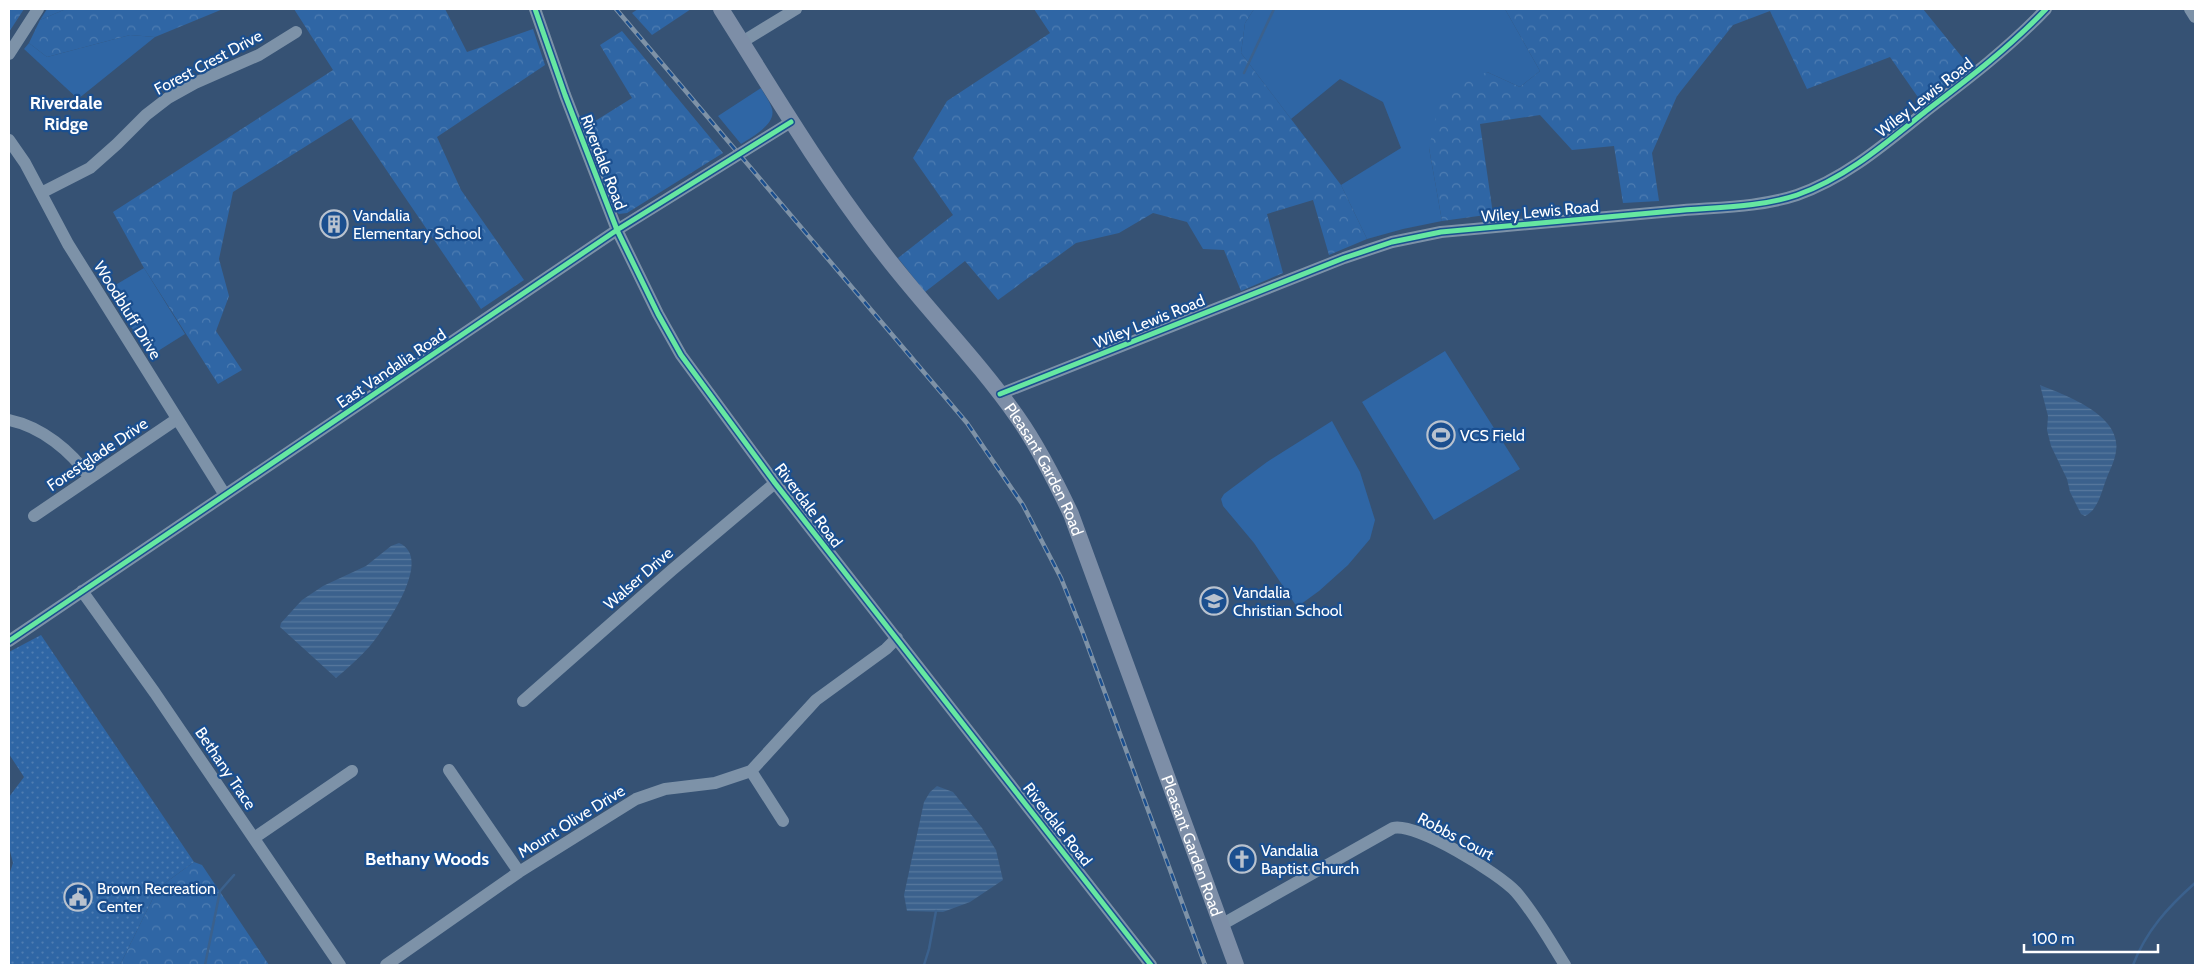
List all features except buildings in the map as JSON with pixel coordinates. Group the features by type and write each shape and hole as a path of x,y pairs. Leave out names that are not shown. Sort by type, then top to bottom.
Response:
{"main road":[{"name":"Pleasant Garden Road","path":"722,9 791,122 875,243 1000,394 1042,457 1070,514 1236,965"}],"street":[{"path":"9,54 38,9"},
{"name":"Riverdale Road","path":"535,9 565,95 617,230 658,314 681,354 776,483 1151,965"},
{"path":"742,42 796,9"},
{"name":"Wiley Lewis Road","path":"1000,394 1347,256 1392,242 1440,232 1745,204 1800,194 1829,181 1873,153 1977,72 2031,25 2046,9"},
{"path":"2190,9 2195,17"},
{"name":"Forest Crest Drive","path":"41,193 90,168 146,114 168,98 195,83 260,55 296,32"},
{"name":"East Vandalia Road","path":"9,641 617,230 791,122"},
{"name":"Woodbluff Drive","path":"9,140 25,163 68,244 225,495"},
{"name":"Forestglade Drive","path":"34,516 177,418"},
{"path":"9,420 38,430 62,447 81,465 90,478"},
{"name":"Walser Drive","path":"523,701 672,570 776,483"},
{"name":"Bethany Trace","path":"82,591 155,693 340,965"},
{"name":"Mount Olive Drive","path":"386,965 519,872 636,798 666,789 715,783 751,771 816,700 886,649 897,638"},
{"path":"449,770 519,872"},
{"path":"254,838 352,771"},
{"path":"751,771 783,821"},
{"name":"Robbs Court","path":"1221,924 1393,828 1404,828 1422,833 1484,868 1515,891 1565,965"}],"green space":[{"path":"9,9 24,9 9,32"},
{"path":"47,9 66,9 40,20"},
{"path":"66,9 223,9 155,37 130,35 47,57 29,43 40,20"},
{"path":"294,9 445,9 467,52 533,29 545,65 437,137 461,190 524,280 481,309 351,118 233,192 219,259 229,296 216,331 242,370 218,384 144,268 113,212 333,70"},
{"path":"638,9 691,9 652,35 632,13"},
{"path":"1034,9 1254,9 1245,23 1241,53 1341,185 1367,239 1329,255 1313,200 1267,214 1283,273 1241,291 1224,250 1203,249 1187,222 1153,213 1119,233 1076,243 998,300 965,261 925,292 898,258 953,215 913,158 947,101 1050,33"},
{"path":"1254,9 1505,9 1540,71 1520,87 1487,72 1429,148 1442,221 1367,239 1341,185 1401,148 1383,102 1340,79 1291,119 1241,53 1245,23"},
{"path":"1505,9 1923,9 1970,67 1922,103 1890,57 1807,89 1770,11 1733,25 1677,96 1652,153 1659,201 1623,203 1614,146 1572,150 1540,115 1480,124 1493,214 1442,221 1429,148 1441,91 1487,72 1520,87 1540,71"},
{"path":"622,31 723,153 627,213 619,214 612,207 584,128 632,98 600,45"},
{"path":"130,35 155,37 78,99 24,49 29,43 47,57"},
{"path":"761,88 771,106 771,118 764,128 741,144 718,116"},
{"path":"144,268 185,334 150,356 107,290"},
{"name":"VCS Field","path":"1445,351 1520,469 1434,520 1362,402"},
{"path":"1332,421 1360,472 1375,520 1370,539 1348,565 1319,591 1297,607 1254,543 1223,506 1221,499 1224,494 1267,462"},
{"path":"41,635 194,862 158,888 120,965 9,965 9,875 13,863 9,847 9,797 24,777 9,754 9,652"},
{"path":"194,862 202,865 269,965 120,965 158,888"}],"shaded area":[{"path":"2040,385 2090,408 2110,427 2115,438 2116,451 2101,496 2093,510 2085,516 2081,514 2070,492 2067,479 2051,446 2047,430 2048,416"},
{"path":"399,543 409,551 412,563 403,594 386,625 370,646 336,678 280,627 281,623 302,600 323,586 366,566 391,546"},
{"path":"937,786 953,792 982,828 996,850 1003,880 970,902 943,912 907,911 904,895 924,802 930,792"}],"waterway":[{"path":"1244,73 1274,9"},
{"path":"205,965 220,891 234,875"},
{"path":"2133,965 2151,930 2176,901 2195,883"},
{"path":"924,965 936,911"}],"railway":[{"path":"616,9 967,423 1023,505 1061,578 1083,633 1205,965"}],"cycle path":[{"path":"535,9 565,95 617,230 658,314 681,355 775,483 1151,965"},
{"path":"1000,394 1344,258 1392,242 1441,232 1751,205 1797,195 1815,188 1865,159 1988,62 2046,9"},
{"path":"9,641 617,230 791,122"}],"place":[{"name":"Vandalia Elementary School","path":"334,224"},
{"name":"VCS Field","path":"1441,435"},
{"name":"Vandalia Christian School","path":"1214,601"},
{"name":"Vandalia Baptist Church","path":"1242,859"},
{"name":"Brown Recreation Center","path":"78,897"}],"district":[{"name":"Riverdale Ridge","path":"66,113"},
{"name":"Bethany Woods","path":"427,859"}]}
